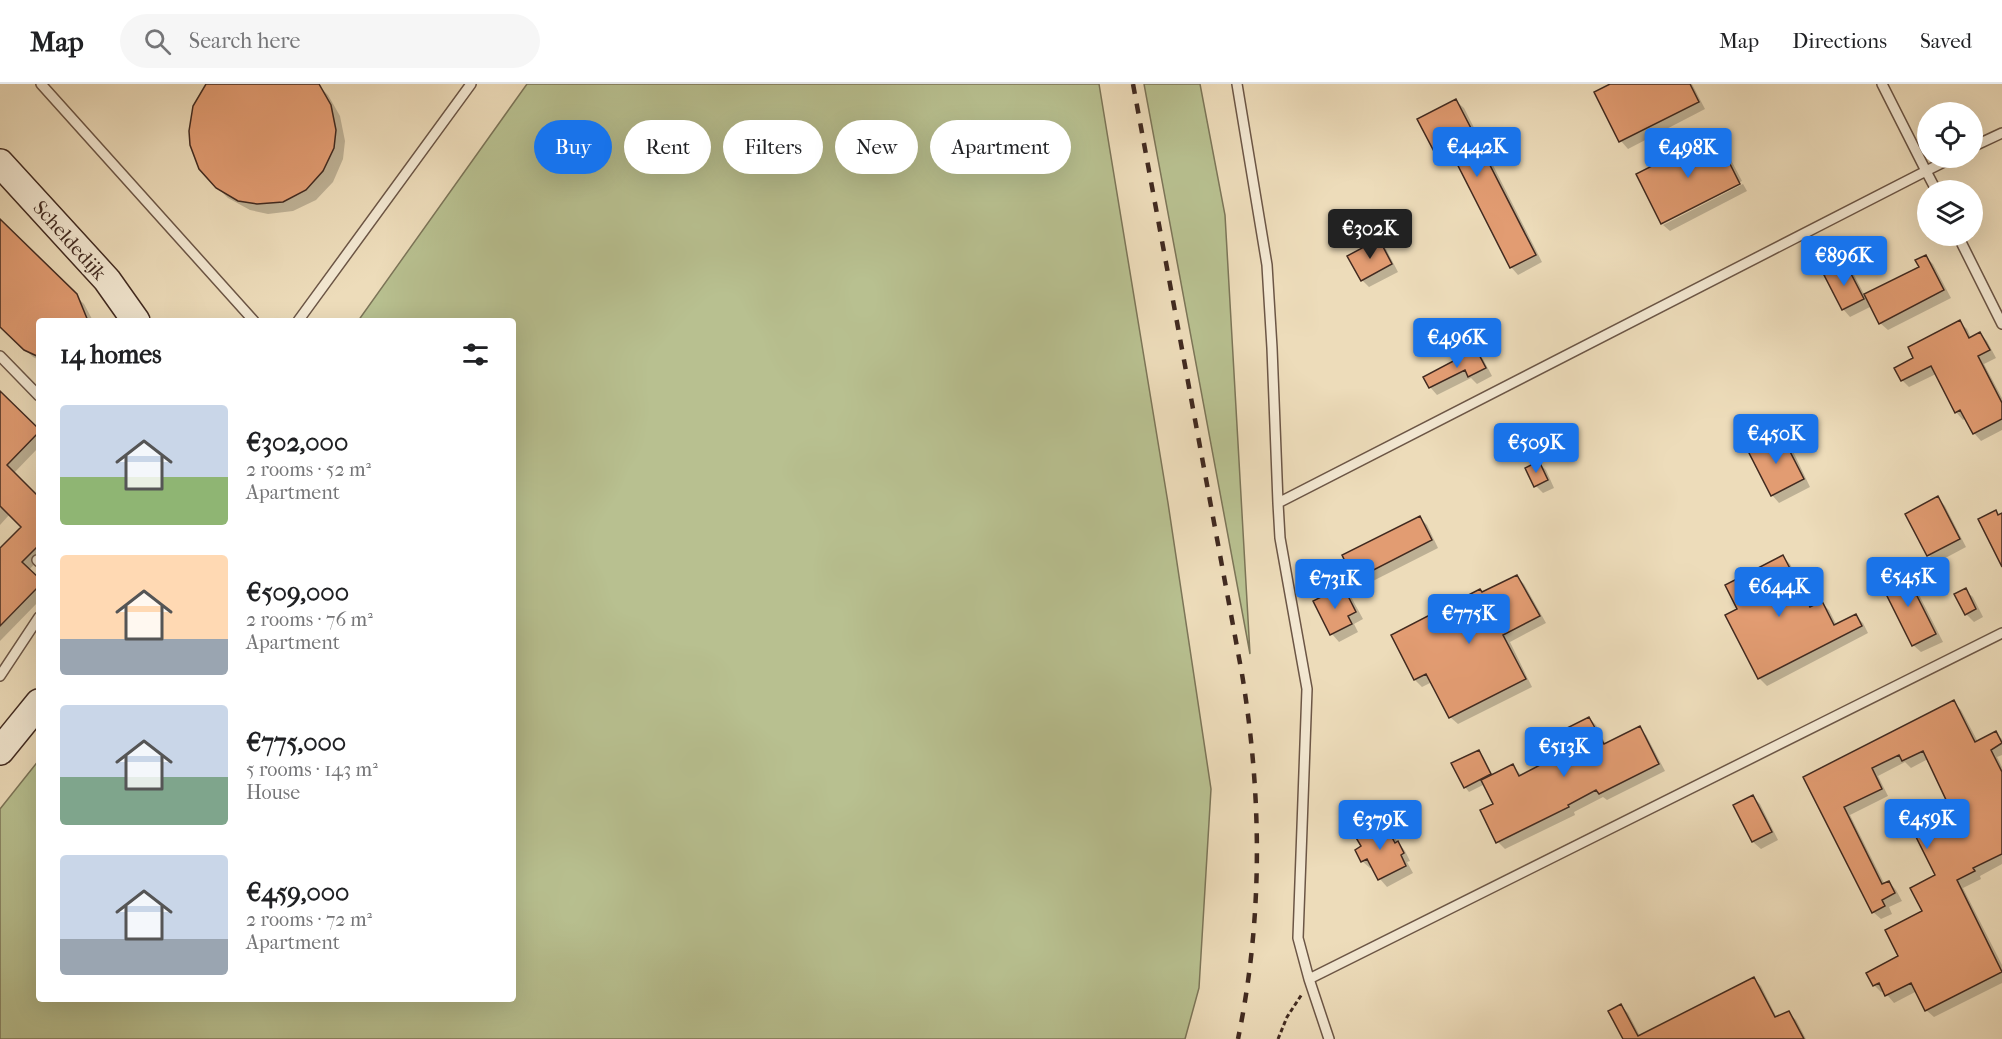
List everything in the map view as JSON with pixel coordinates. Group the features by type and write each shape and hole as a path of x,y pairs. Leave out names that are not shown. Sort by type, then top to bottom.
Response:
{"street":[{"name":"Scheldedijk","path":"0,163 107,280 134,318"},
{"path":"0,751 36,707"}],"lane":[{"path":"41,84 251,318"},
{"path":"300,318 471,84"},
{"path":"1237,84 1266,265 1280,538 1307,689 1298,938 1329,1039"},
{"path":"1882,84 1931,180"},
{"path":"1983,142 2002,133"},
{"path":"1278,503 1932,168"},
{"path":"1963,246 2002,324"},
{"path":"0,356 36,393"},
{"path":"0,676 36,622"},
{"path":"1309,979 2002,633"}],"path":[{"path":"1278,1039 1287,1017 1309,979"}],"green space":[{"path":"527,84 1099,84 1168,503 1211,789 1199,988 1185,1039 0,1039 0,809 36,764 36,1002 516,1002 516,318 360,318"},
{"path":"1144,84 1200,84 1225,215 1250,654"}],"building":[{"path":"206,84 319,84 331,105 336,130 334,148 323,171 306,190 283,202 257,204 238,201 216,188 199,169 190,145 189,131 193,106"},
{"path":"1610,84 1690,84 1699,102 1619,142 1594,92"},
{"path":"1456,99 1536,255 1510,268 1451,152 1438,159 1417,119"},
{"path":"1715,134 1740,184 1661,224 1636,174"},
{"path":"0,219 77,294 87,318 36,318 36,356 24,350 0,327"},
{"path":"1379,239 1392,264 1361,281 1347,256"},
{"path":"1926,255 1944,290 1879,324 1864,294 1919,267 1915,260"},
{"path":"1846,264 1864,299 1842,310 1824,275"},
{"path":"1960,320 1969,338 1980,332 1990,350 1978,356 2002,403 2002,419 1973,434 1960,410 1955,413 1931,366 1901,381 1894,368 1913,358 1908,347"},
{"path":"1476,349 1486,368 1468,377 1465,370 1429,388 1423,377"},
{"path":"0,391 36,426 36,435 7,465 36,494 36,548 22,562 36,575 36,589 0,626 0,548 21,527 0,506"},
{"path":"1781,434 1804,479 1771,496 1748,451"},
{"path":"1539,461 1548,480 1534,487 1525,468"},
{"path":"1938,496 1960,539 1927,556 1905,514"},
{"path":"1996,510 1998,515 2002,513 2002,567 1978,519"},
{"path":"1420,516 1432,540 1354,580 1342,555"},
{"path":"1783,555 1810,607 1822,601 1834,625 1856,614 1862,626 1758,679 1725,615 1737,609 1725,585"},
{"path":"1904,570 1936,634 1912,646 1880,582"},
{"path":"1517,575 1540,616 1503,635 1526,679 1449,718 1426,674 1414,680 1391,635 1480,589 1482,592"},
{"path":"1343,586 1356,612 1348,616 1352,624 1330,635 1313,601"},
{"path":"1966,588 1976,609 1965,615 1954,594"},
{"path":"1954,700 1975,742 1996,731 2002,743 1991,750 2002,772 2002,854 1973,868 1975,871 1957,880 2002,972 1925,1011 1911,983 1885,996 1879,983 1873,986 1866,973 1898,956 1885,930 1922,911 1910,888 1935,875 1903,811 1916,804 1921,815 1947,802 1923,751 1902,761 1899,755 1872,768 1882,789 1844,807 1882,884 1889,881 1895,893 1882,900 1885,906 1872,913 1803,777"},
{"path":"1589,717 1604,744 1640,726 1659,764 1599,794 1596,790 1568,805 1569,807 1496,843 1480,810 1493,804 1481,780 1513,764 1519,776 1567,751 1557,733"},
{"path":"1479,750 1491,774 1464,788 1451,763"},
{"path":"1753,795 1772,832 1752,842 1733,805"},
{"path":"1383,821 1395,843 1398,841 1404,853 1401,855 1406,866 1378,880 1367,859 1361,862 1355,850 1361,846 1355,836"},
{"path":"1754,977 1775,1017 1789,1011 1804,1039 1623,1039 1608,1011 1621,1004 1638,1036"}],"railway":[{"path":"1133,84 1249,720 1256,811 1256,903 1246,994 1238,1039"}]}
